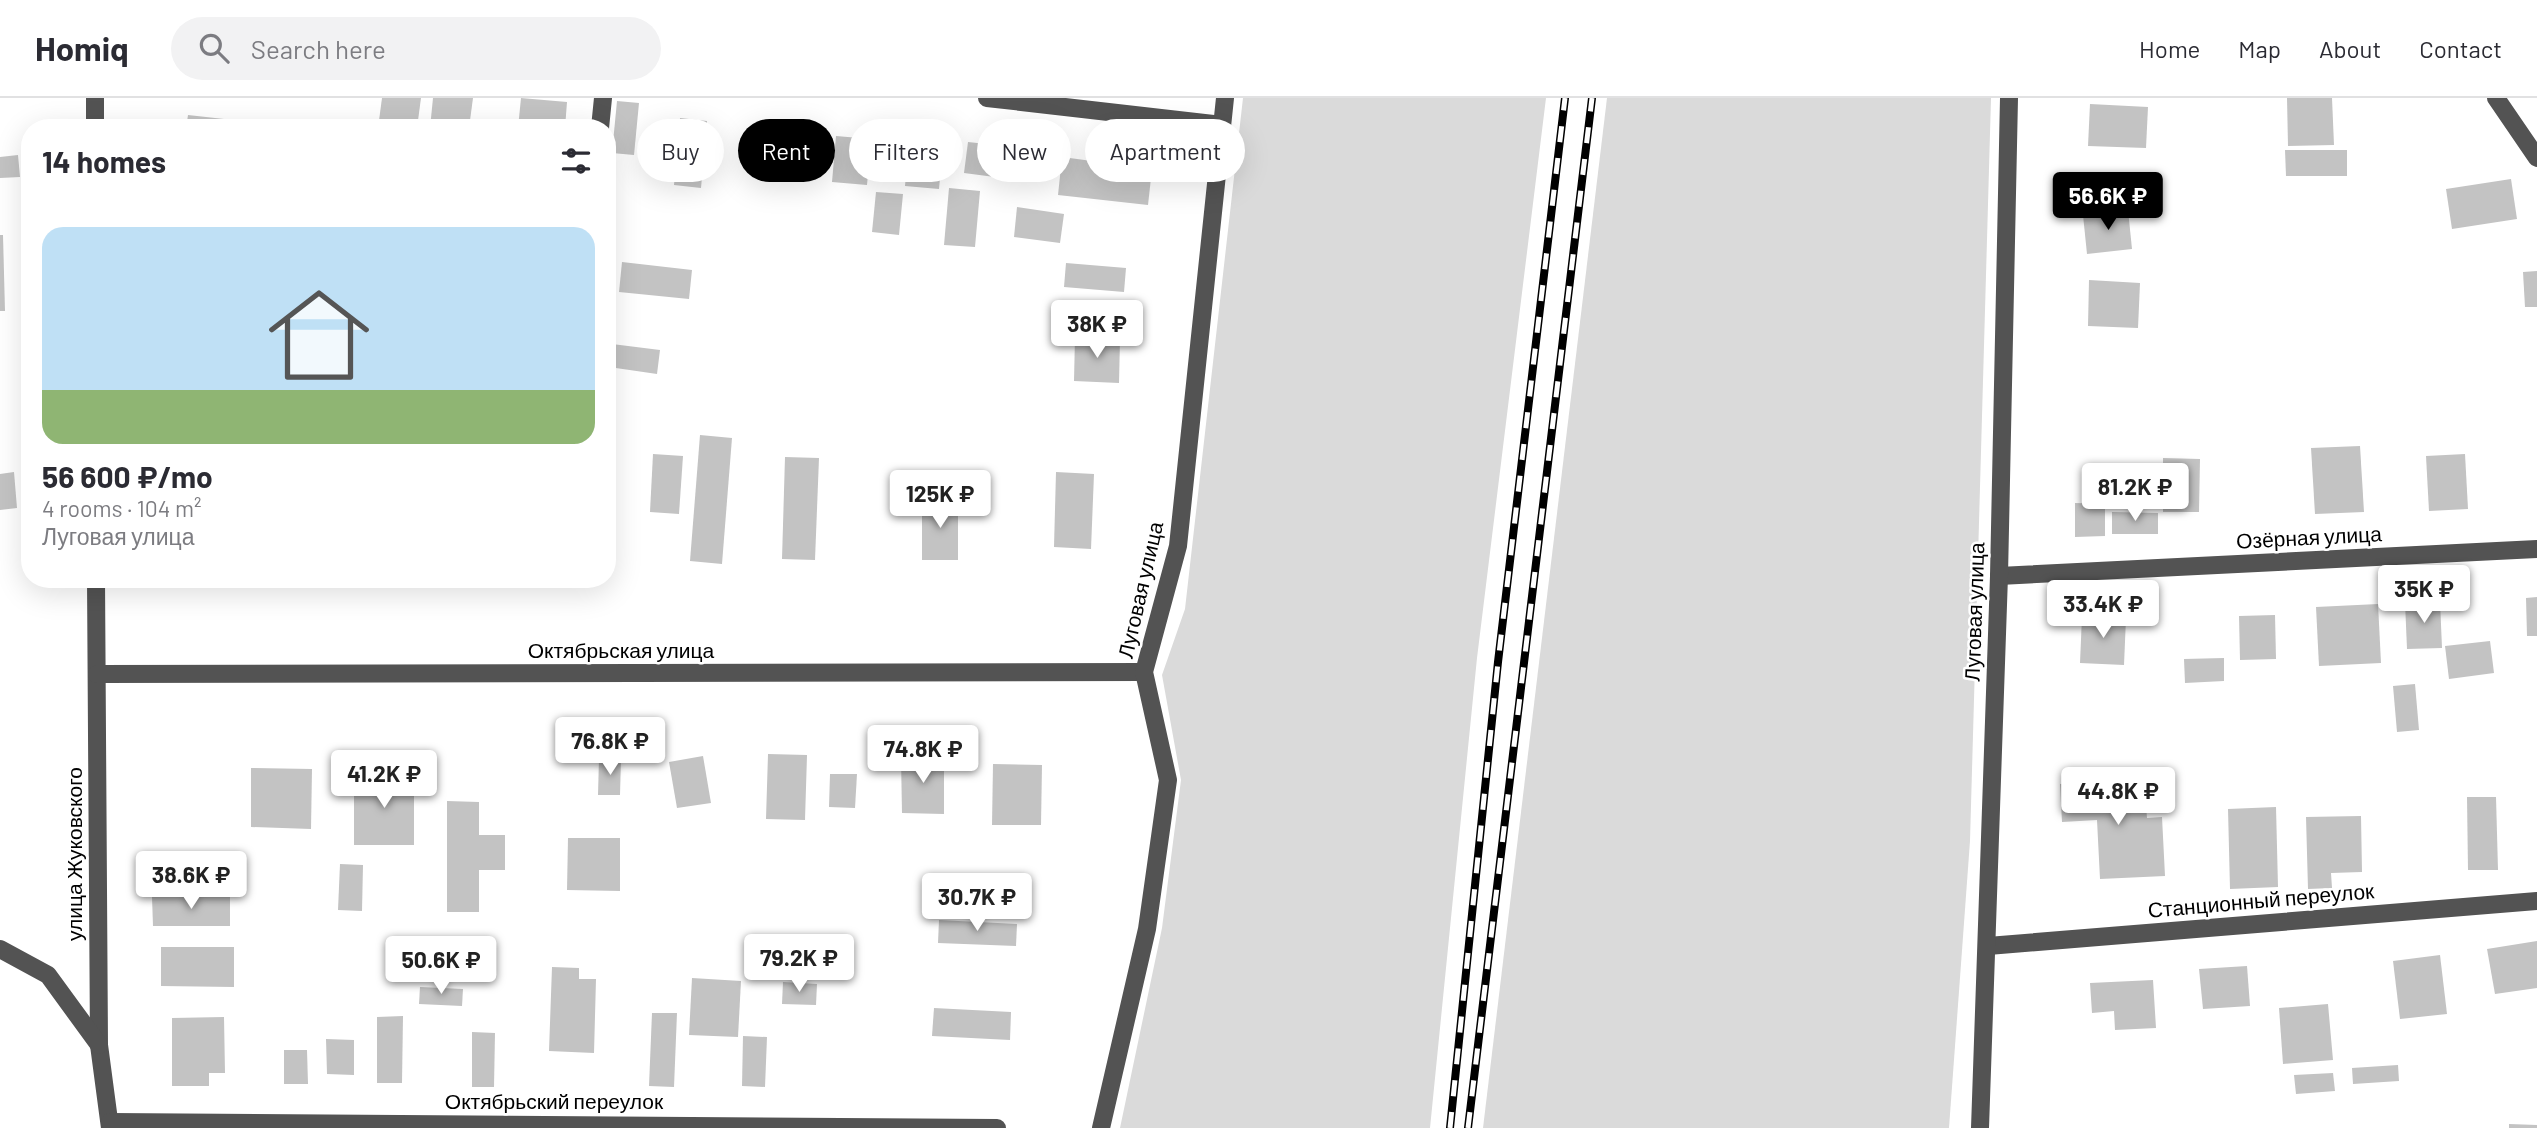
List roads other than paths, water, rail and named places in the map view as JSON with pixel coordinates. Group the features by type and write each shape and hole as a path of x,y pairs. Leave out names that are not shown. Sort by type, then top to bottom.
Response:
{"street":[{"path":"94,98 95,119"},
{"path":"601,119 603,98"},
{"path":"987,98 1170,119"},
{"name":"Луговая улица","path":"1223,119 1225,98"},
{"name":"Луговая улица","path":"1980,1128 1999,576 2010,98"},
{"path":"2496,98 2537,158"},
{"name":"Луговая улица","path":"1101,1128 1147,929 1168,780 1144,672 1178,546 1216,182"},
{"name":"Озёрная улица","path":"1999,576 2537,549"},
{"name":"улица Жуковского","path":"96,588 99,1045 110,1125"},
{"name":"Октябрьская улица","path":"97,674 1144,672"},
{"name":"Станционный переулок","path":"1988,946 2537,901"},
{"path":"0,949 48,975 99,1045"},
{"name":"Октябрьский переулок","path":"110,1125 997,1128"}],"railway":[{"path":"1450,1128 1498,662 1565,98"},
{"path":"1468,1128 1592,98"}]}
